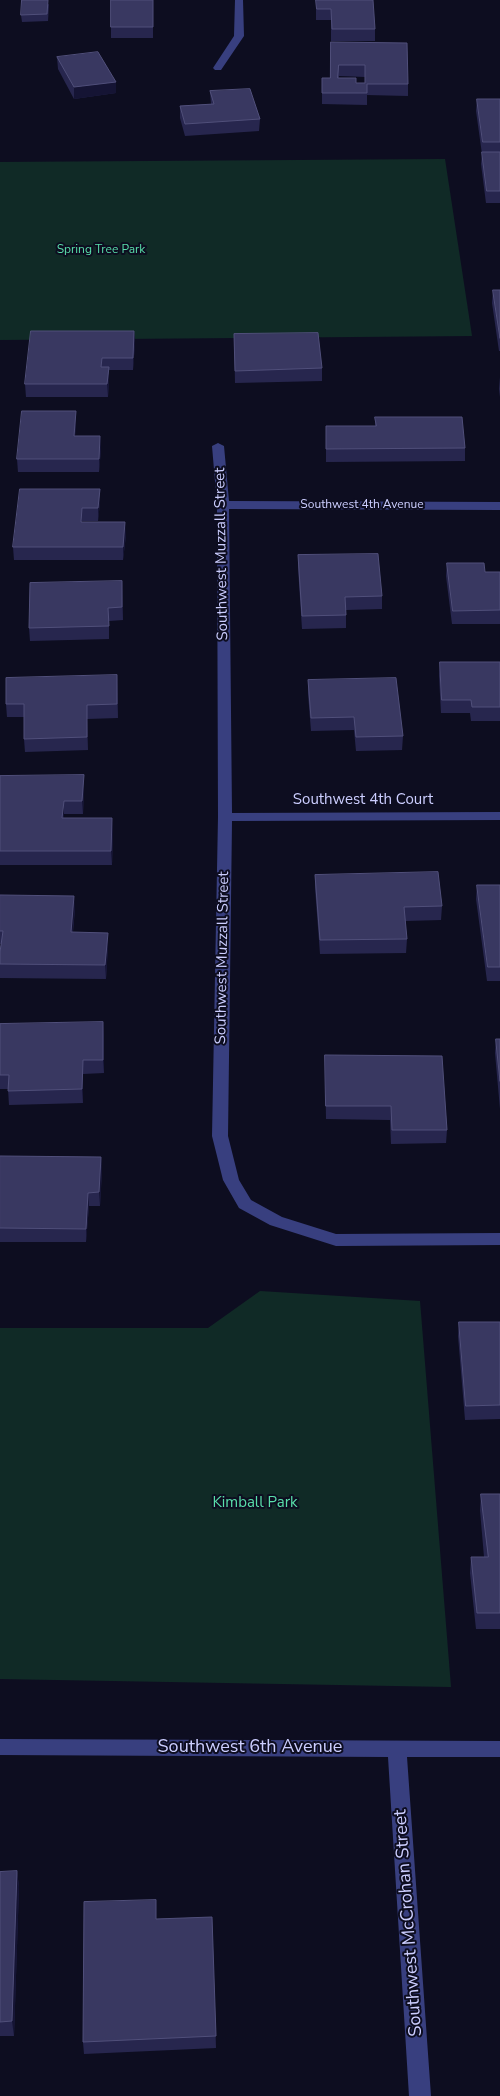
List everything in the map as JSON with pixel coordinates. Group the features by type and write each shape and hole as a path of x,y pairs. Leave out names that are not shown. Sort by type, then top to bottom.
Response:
{"street":[{"path":"218,68 239,36 239,0"},
{"name":"Southwest Muzzall Street","path":"218,446 223,504 225,818 220,1136 231,1180 245,1204 276,1221 336,1240 500,1239"},
{"name":"Southwest 4th Avenue","path":"223,504 500,506"},
{"name":"Southwest 4th Court","path":"225,818 500,816"},
{"name":"Southwest 6th Avenue","path":"0,1747 500,1749"},
{"name":"Southwest McCrohan Street","path":"397,1749 420,2096"}],"green space":[{"name":"Spring Tree Park","path":"445,159 472,336 0,340 0,162"},
{"name":"Kimball Park","path":"260,1291 420,1301 451,1687 0,1679 0,1328 208,1328"}],"building":[{"path":"22,0 48,0 47,14 21,15"},
{"path":"111,0 153,0 153,27 111,27"},
{"path":"316,0 373,0 375,29 332,29 331,9 317,9"},
{"path":"331,42 407,43 408,84 367,84 367,93 322,93 322,78 330,78","holes":["339,65 365,65 365,83 356,83 356,78 338,78"]},
{"path":"98,52 116,82 74,87 57,57"},
{"path":"250,89 260,119 185,124 180,106 214,104 210,91"},
{"path":"477,99 500,99 500,142 483,142"},
{"path":"482,152 500,152 500,191 487,191"},
{"path":"493,290 500,290 500,338"},
{"path":"31,331 134,331 133,358 102,358 101,367 109,367 107,384 25,384"},
{"path":"318,333 322,368 235,371 234,334"},
{"path":"22,411 76,411 74,436 100,436 99,459 17,459"},
{"path":"375,417 462,417 465,448 326,449 326,426 376,426"},
{"path":"20,489 100,489 98,508 82,508 81,522 125,522 123,547 13,547"},
{"path":"378,554 382,596 345,597 346,615 302,616 298,555"},
{"path":"447,563 484,563 485,572 500,572 500,610 453,611"},
{"path":"122,581 122,607 108,608 109,626 29,628 30,583"},
{"path":"440,662 500,662 500,707 472,707 471,700 442,700"},
{"path":"117,675 117,704 87,705 87,737 24,739 24,704 6,704 6,678"},
{"path":"396,678 403,736 356,737 354,717 311,718 308,680"},
{"path":"84,775 82,801 64,801 62,818 112,818 111,851 0,851 0,776"},
{"path":"438,872 442,906 404,907 407,939 320,940 315,875"},
{"path":"477,885 500,885 500,967 488,967"},
{"path":"0,895 74,896 71,932 108,933 105,965 0,964 3,931 0,931"},
{"path":"103,1022 103,1060 83,1060 82,1089 8,1091 9,1075 0,1075 0,1024"},
{"path":"496,1039 500,1039 500,1081"},
{"path":"325,1055 442,1056 447,1130 392,1130 391,1106 326,1106"},
{"path":"0,1156 101,1157 99,1192 88,1193 86,1229 0,1228"},
{"path":"459,1322 500,1322 500,1405 466,1406"},
{"path":"481,1494 500,1494 500,1613 477,1613 471,1557 488,1557"},
{"path":"17,1871 12,2021 0,2022 0,1872"},
{"path":"156,1900 156,1919 212,1917 216,2036 83,2042 84,1902"}]}
